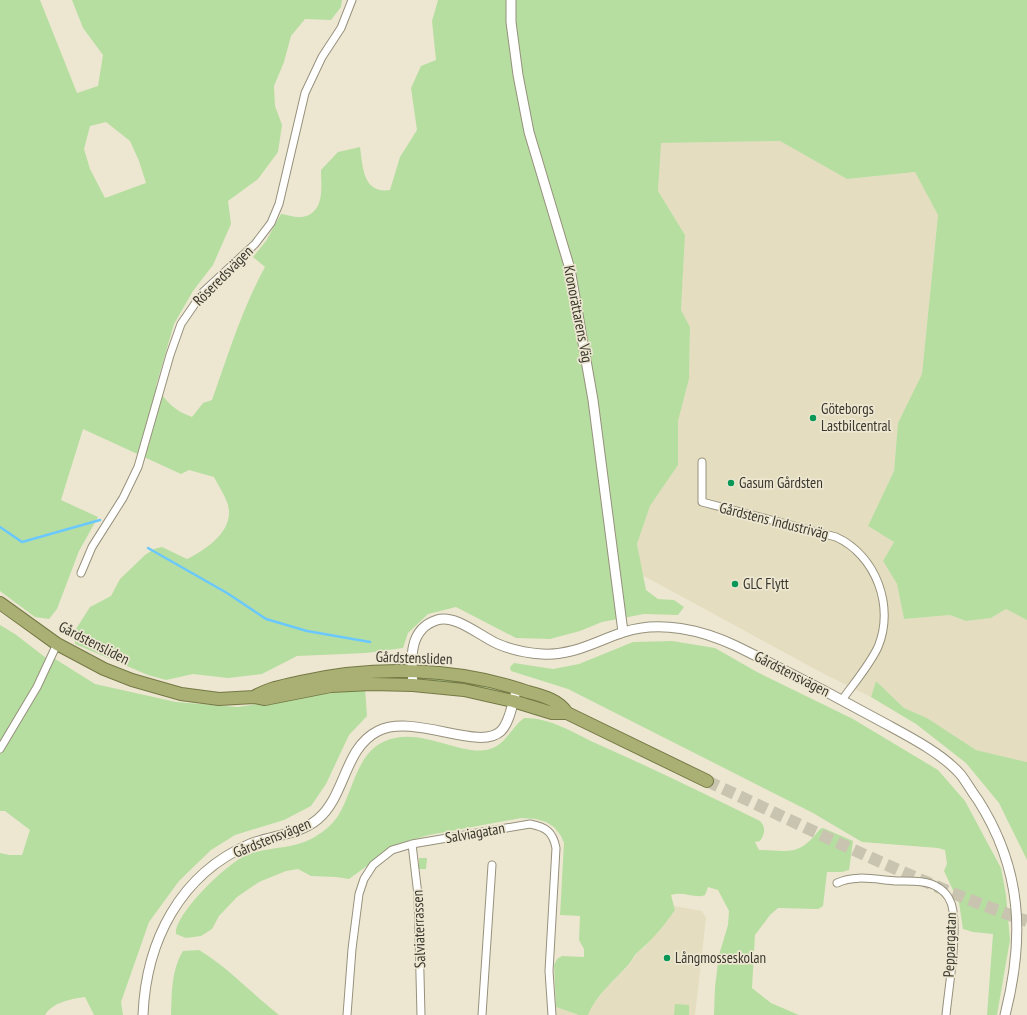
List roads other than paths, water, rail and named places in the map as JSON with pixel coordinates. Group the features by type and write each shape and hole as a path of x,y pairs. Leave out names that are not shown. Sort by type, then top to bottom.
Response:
{"highway":[{"name":"Gårdstensliden","path":"0,603 57,644 104,669 167,690 219,699 254,697 266,699 332,686 352,684 413,685 464,690 513,701 552,712 567,713 707,781"},
{"name":"Gårdstensliden","path":"254,697 264,690 331,676 353,673 412,671 460,675 517,688 562,706 567,713"}],"street":[{"name":"Röseredsvägen","path":"81,574 92,547 123,498 138,467 170,355 181,324 204,292 255,244 272,223 280,204 305,93 322,57 341,28 352,0"},
{"name":"Kronorättarens Väg","path":"511,0 511,22 518,75 529,132 572,277 593,400 623,632"},
{"name":"Gårdstens Industriväg","path":"702,462 702,502 830,534 855,548 871,568 882,593 884,626 879,645 872,658 842,700"},
{"name":"Gårdstensvägen","path":"413,685 411,652 417,636 421,630 438,620 452,620 498,644 522,651 557,655 578,650 623,632 642,628 692,631 715,636 842,700 910,737 956,770 965,780 998,834 1011,873 1015,897 1018,935 1012,989 1005,1015"},
{"path":"0,749 37,687 57,644"},
{"name":"Gårdstensvägen","path":"143,1015 149,963 162,927 177,903 204,873 239,849 270,838 291,833 318,819 330,806 340,790 350,762 359,746 377,732 391,726 403,725 417,726 478,738 490,737 500,732 505,725 517,688"},
{"name":"Salviagatan","path":"347,1015 352,949 361,886 368,871 379,859 392,850 412,844 530,824 542,826 554,837 556,848 548,971 552,1015"},
{"name":"Salviaterrassen","path":"412,844 418,895 422,1015"},
{"path":"482,1015 492,865"},
{"name":"Peppargatan","path":"837,883 845,879 857,878 914,882 932,884 945,893 950,901 953,925 946,1015"}],"waterway":[{"path":"0,527 22,542 100,520"},
{"path":"148,548 227,593 266,619 307,631 370,642"}],"tunnel":[{"path":"707,781 905,873 1027,921"}],"place":[{"name":"Göteborgs Lastbilcentral","path":"813,418"},
{"name":"Gasum Gårdsten","path":"731,483"},
{"name":"GLC Flytt","path":"735,584"},
{"name":"Långmosseskolan","path":"667,958"}]}
